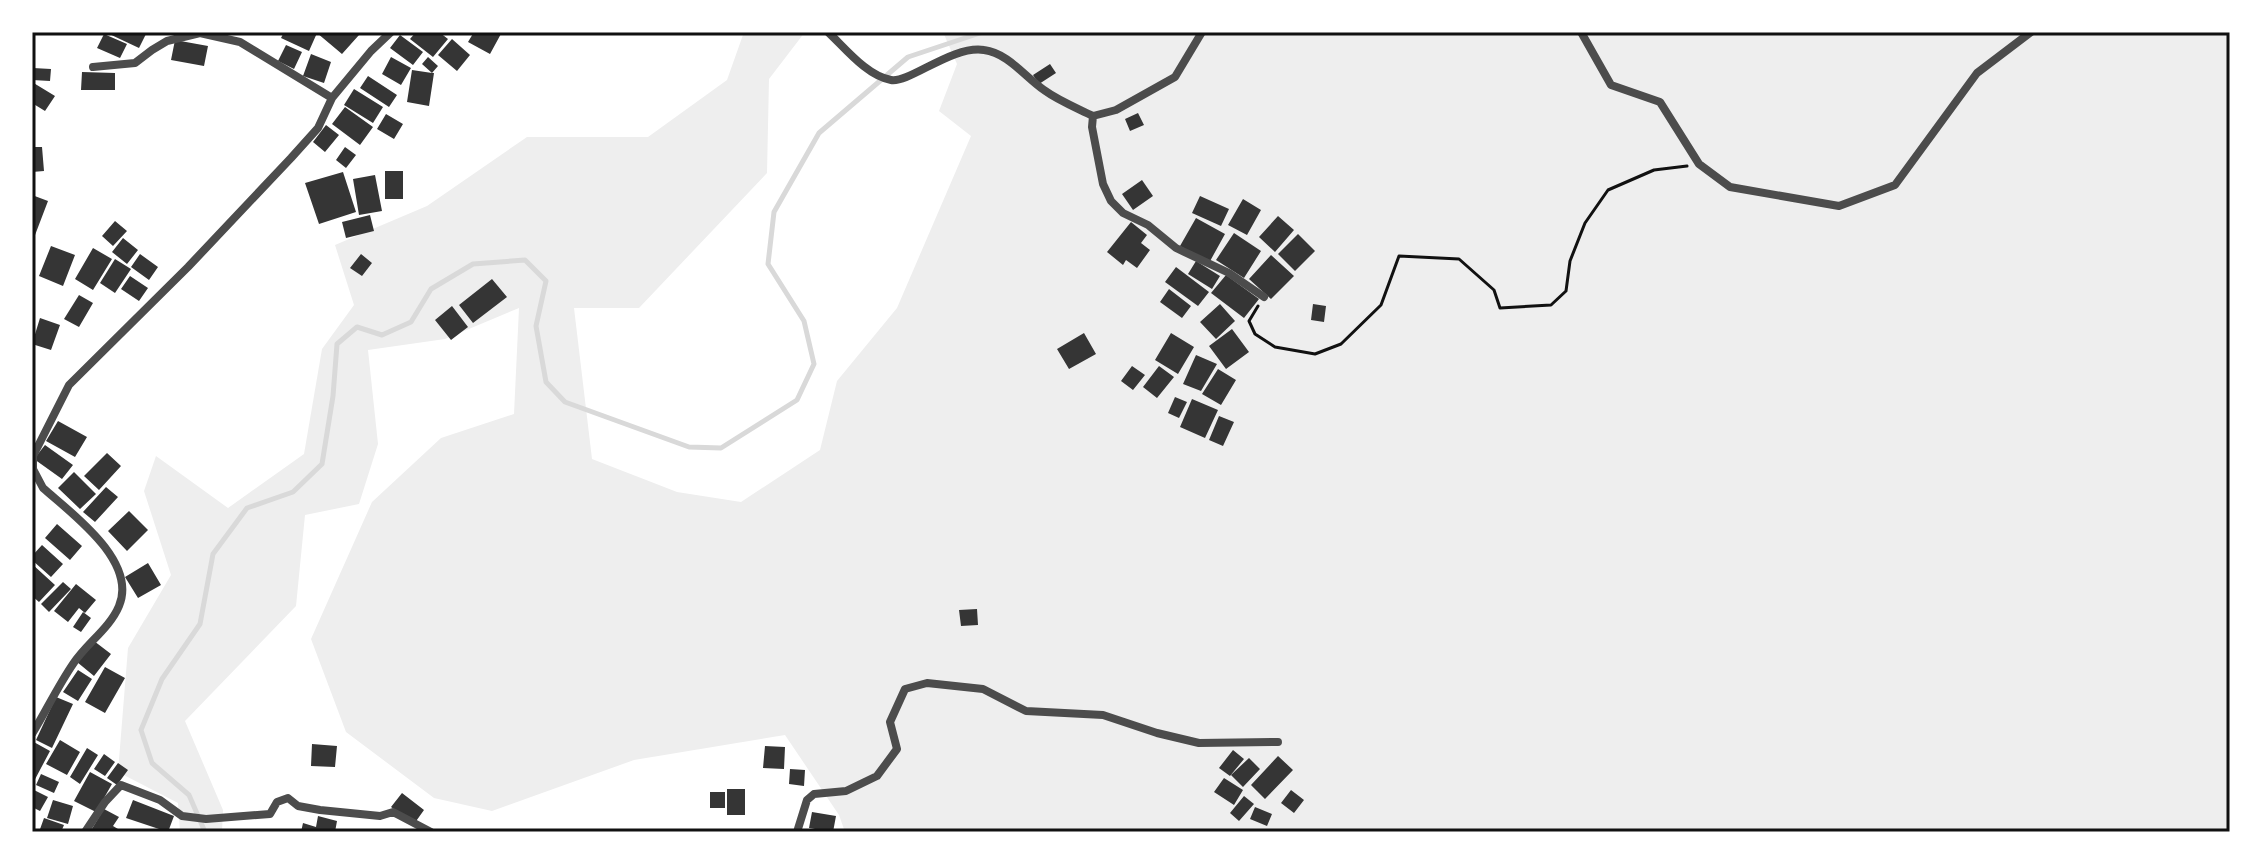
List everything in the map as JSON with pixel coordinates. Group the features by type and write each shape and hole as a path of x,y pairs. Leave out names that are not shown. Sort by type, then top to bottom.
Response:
{"street":[{"path":"32,734 73,663 110,620 121,596 120,573 111,555 93,533 37,479 33,456 44,430 69,385 188,267 291,158 318,128 332,98 391,32"},
{"path":"828,32 871,71 892,80 901,79 948,55 981,49 1001,55 1046,92 1093,116 1116,110 1175,77 1202,32"},
{"path":"1581,32 1611,85 1660,102 1699,164 1730,187 1839,206 1895,185 1977,73 2031,32"},
{"path":"93,67 135,63 167,41 200,33 240,42 332,98"},
{"path":"1093,116 1092,127 1103,184 1111,201 1123,213 1148,225 1176,248 1229,273 1264,297"},
{"path":"797,832 807,800 814,794 846,791 877,776 897,749 890,722 905,689 927,683 983,689 1026,711 1103,715 1199,743 1278,742"},
{"path":"85,832 121,785 160,800 182,816 206,819 270,814 277,802 288,798 298,806 320,810 380,816 393,812 431,832"}],"path":[{"path":"1264,297 1249,321 1255,334 1275,347 1315,354 1341,344 1381,305 1399,256 1459,259 1494,290 1500,308 1551,305 1566,291 1570,261 1585,223 1608,190 1654,170 1699,164"}],"shaded area":[{"path":"744,32 805,32 769,79 767,173 639,308 574,308 592,459 677,492 741,502 820,450 837,381 897,308 971,136 939,111 957,64 943,32 2230,32 2230,832 845,832 839,815 785,735 634,760 492,811 434,798 346,732 311,639 372,502 441,438 514,414 519,308 445,339 368,350 378,444 359,504 305,515 296,606 185,721 223,810 222,832 180,832 178,803 118,772 128,648 171,575 144,491 156,456 228,508 304,454 322,349 354,305 335,245 427,206 527,137 648,137 727,80"}],"building":[{"path":"105,32 147,32 139,48"},
{"path":"284,32 355,32 359,35 342,54 317,33 309,51 281,38"},
{"path":"416,32 439,32 448,39 433,57 410,39"},
{"path":"474,32 502,32 490,54 468,42"},
{"path":"104,34 127,44 120,58 97,48"},
{"path":"400,35 423,52 413,65 390,48"},
{"path":"452,39 470,55 457,71 438,55"},
{"path":"175,40 208,46 204,66 171,60"},
{"path":"286,45 302,52 294,69 278,61"},
{"path":"311,54 331,62 324,83 303,76"},
{"path":"391,57 411,68 401,85 382,74"},
{"path":"428,57 438,66 432,73 422,64"},
{"path":"1050,64 1056,73 1039,84 1033,75"},
{"path":"33,68 51,69 50,81 32,80"},
{"path":"412,70 434,73 429,106 407,102"},
{"path":"82,72 115,73 115,90 81,90"},
{"path":"368,76 397,95 389,107 360,88"},
{"path":"32,82 55,96 45,111 32,103"},
{"path":"354,89 383,107 373,123 344,105"},
{"path":"345,107 373,127 360,145 332,124"},
{"path":"1138,113 1144,125 1130,131 1125,119"},
{"path":"386,114 403,124 394,139 377,129"},
{"path":"326,125 339,135 325,152 313,142"},
{"path":"32,147 42,147 44,171 32,172"},
{"path":"345,147 356,155 346,168 336,160"},
{"path":"385,171 403,171 403,199 385,199"},
{"path":"343,172 356,212 319,224 305,183"},
{"path":"375,175 382,211 359,215 353,179"},
{"path":"1142,180 1153,196 1133,210 1122,194"},
{"path":"32,195 48,201 32,243"},
{"path":"1200,196 1229,209 1221,226 1192,213"},
{"path":"1243,199 1261,210 1247,235 1228,225"},
{"path":"370,215 374,231 346,238 342,222"},
{"path":"1278,216 1294,230 1275,252 1259,237"},
{"path":"1196,218 1225,234 1209,263 1180,246"},
{"path":"115,221 127,231 113,246 102,236"},
{"path":"1131,222 1147,235 1141,243 1150,250 1137,268 1126,260 1123,265 1107,252"},
{"path":"1234,233 1261,251 1244,278 1216,260"},
{"path":"1298,234 1315,251 1295,271 1278,254"},
{"path":"123,238 138,250 127,264 112,252"},
{"path":"51,246 75,255 63,286 39,276"},
{"path":"93,248 112,259 93,290 75,279"},
{"path":"140,254 158,267 149,280 131,267"},
{"path":"361,254 372,263 362,276 350,268"},
{"path":"1271,255 1294,276 1271,299 1249,279"},
{"path":"115,259 131,269 115,293 100,283"},
{"path":"1196,261 1220,276 1212,289 1188,274"},
{"path":"1176,267 1209,292 1198,306 1165,282"},
{"path":"1226,275 1259,299 1244,318 1211,293"},
{"path":"130,276 148,288 139,301 121,289"},
{"path":"492,279 507,297 473,323 459,305"},
{"path":"1169,289 1191,306 1182,318 1160,302"},
{"path":"79,295 93,303 79,327 64,319"},
{"path":"1220,304 1235,321 1216,339 1200,322"},
{"path":"1313,304 1326,306 1324,322 1311,320"},
{"path":"452,306 468,327 451,340 435,320"},
{"path":"40,318 60,325 51,350 32,344"},
{"path":"1232,329 1249,352 1226,369 1209,346"},
{"path":"1084,333 1096,354 1069,369 1057,349"},
{"path":"1171,333 1194,347 1178,374 1155,360"},
{"path":"1196,355 1217,364 1201,391 1183,384"},
{"path":"1132,366 1145,375 1133,390 1121,381"},
{"path":"1159,366 1174,377 1157,398 1143,387"},
{"path":"1218,369 1236,380 1221,405 1202,394"},
{"path":"1175,397 1187,402 1179,418 1168,413"},
{"path":"1192,399 1218,410 1205,438 1180,427"},
{"path":"1219,416 1234,422 1223,446 1209,440"},
{"path":"58,421 87,437 75,457 46,441"},
{"path":"45,445 73,465 62,479 34,459"},
{"path":"107,453 121,466 99,490 84,476"},
{"path":"74,472 96,494 80,509 58,488"},
{"path":"106,487 118,497 95,522 83,512"},
{"path":"129,511 148,530 127,551 108,531"},
{"path":"57,524 82,546 70,560 45,538"},
{"path":"42,545 63,564 51,577 32,560"},
{"path":"148,563 161,585 138,598 125,577"},
{"path":"32,564 55,585 39,602 32,596"},
{"path":"63,582 71,589 49,612 41,604"},
{"path":"76,584 96,600 85,613 79,608 68,622 54,611"},
{"path":"977,609 978,625 961,626 959,610"},
{"path":"83,612 91,618 81,632 73,627"},
{"path":"94,641 111,654 94,676 77,662"},
{"path":"105,667 125,678 105,713 85,702"},
{"path":"78,670 92,679 78,701 63,692"},
{"path":"56,697 73,704 52,748 36,740"},
{"path":"60,740 80,752 67,775 46,764"},
{"path":"32,741 50,751 32,785"},
{"path":"312,744 337,746 335,767 311,766"},
{"path":"765,746 785,747 784,769 763,768"},
{"path":"87,748 98,755 80,784 70,777"},
{"path":"1233,750 1244,759 1230,776 1219,768"},
{"path":"104,754 115,762 105,776 94,769"},
{"path":"1278,756 1293,770 1265,799 1251,785"},
{"path":"1249,758 1260,769 1243,787 1231,775"},
{"path":"118,763 128,770 117,785 107,778"},
{"path":"790,769 805,770 804,786 789,784"},
{"path":"90,772 112,784 96,812 74,801"},
{"path":"41,774 59,782 54,793 36,785"},
{"path":"1224,778 1243,790 1234,805 1214,792"},
{"path":"32,789 48,797 40,811 32,807"},
{"path":"727,789 745,789 745,815 727,815"},
{"path":"1291,790 1304,800 1294,813 1281,803"},
{"path":"710,792 725,792 725,808 710,808"},
{"path":"402,793 424,810 414,824 391,807"},
{"path":"1244,796 1254,804 1239,821 1230,813"},
{"path":"53,800 73,806 68,824 47,818"},
{"path":"133,800 174,816 168,832 126,818"},
{"path":"1255,807 1272,814 1267,826 1250,819"},
{"path":"104,809 119,817 113,826 123,832 90,832"},
{"path":"812,812 836,816 833,832 809,828"},
{"path":"318,816 337,821 335,832 301,832 303,823 316,827"},
{"path":"44,818 64,825 61,832 39,832"}],"waterway":[{"path":"205,832 189,795 152,763 141,730 162,679 200,624 213,554 247,508 293,492 322,464 333,396 337,344 357,327 382,335 411,322 431,289 473,264 525,260 546,281 536,326 546,382 565,402 689,447 721,448 797,400 814,364 804,321 768,264 774,212 819,133 908,57 983,32"}]}
